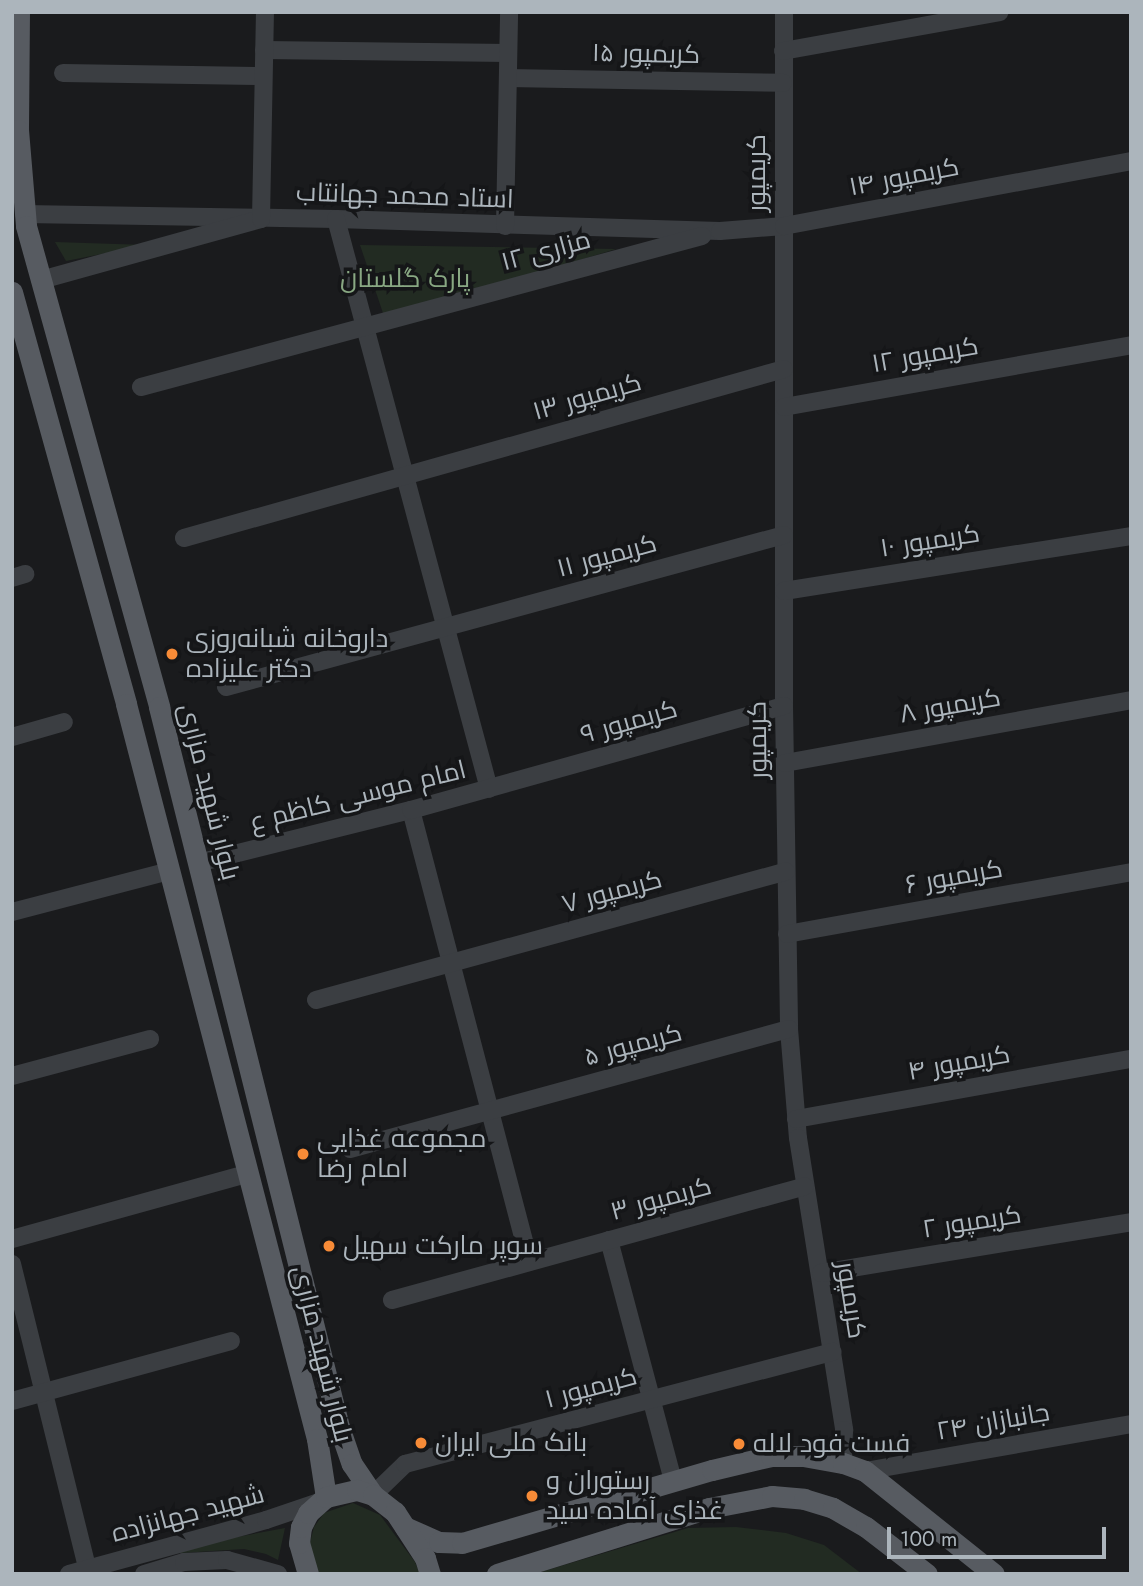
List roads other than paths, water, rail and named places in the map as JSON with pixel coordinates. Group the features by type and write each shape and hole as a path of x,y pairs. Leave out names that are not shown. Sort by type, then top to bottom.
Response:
{"main road":[{"name":"بلوار شهید مزاری","path":"19,12 18,130 24,214 159,707 339,1427 352,1464 373,1495 395,1512 405,1527"},
{"name":"بلوار شهید مزاری","path":"12,292 89,560 317,1439 322,1499"},
{"path":"169,871 198,863"},
{"path":"405,1527 439,1542 462,1543 673,1481 771,1456 803,1456 843,1463 865,1471 994,1574"},
{"path":"308,1574 300,1551 301,1527 322,1499 357,1490 373,1495"},
{"path":"497,1574 709,1508 772,1496 804,1499 833,1508 866,1527 927,1574"},
{"path":"405,1527 425,1558 430,1574"}],"street":[{"path":"41,280 261,219 265,12"},
{"path":"505,226 509,12"},
{"name":"کریمپور","path":"784,12 784,706 789,1029 796,1119 805,1186 844,1430 843,1463"},
{"path":"783,51 1000,12"},
{"path":"264,50 509,53"},
{"path":"63,73 263,76"},
{"name":"کریمپور ۱۵","path":"508,78 783,83"},
{"name":"کریمپور ۱۴","path":"784,226 1131,161"},
{"name":"استاد محمد جهانتاب","path":"24,214 336,219 720,231 784,226"},
{"path":"336,219 489,789"},
{"name":"مزاری ۱۲","path":"141,387 720,231"},
{"name":"کریمپور ۱۲","path":"784,407 1131,345"},
{"name":"کریمپور ۱۳","path":"184,538 784,369"},
{"name":"کریمپور ۱۱","path":"226,687 784,535"},
{"name":"کریمپور ۱۰","path":"784,591 1131,536"},
{"name":"کریمپور ۸","path":"785,763 1128,701"},
{"name":"کریمپور ۹","path":"489,789 784,706"},
{"path":"12,737 64,722"},
{"name":"امام موسی کاظم ع","path":"198,863 489,789"},
{"path":"411,810 530,1262"},
{"path":"12,912 169,871"},
{"name":"کریمپور ۷","path":"316,1000 786,871"},
{"name":"کریمپور ۶","path":"787,934 1131,872"},
{"name":"کریمپور ۵","path":"350,1149 789,1029"},
{"path":"12,1076 150,1039"},
{"name":"کریمپور ۴","path":"796,1119 1131,1059"},
{"path":"12,1239 247,1174"},
{"name":"کریمپور ۳","path":"391,1300 805,1186"},
{"name":"کریمپور ۲","path":"821,1273 1131,1222"},
{"path":"609,1240 673,1481"},
{"path":"12,1264 88,1571"},
{"path":"12,1401 231,1340"},
{"name":"کریمپور ۱","path":"373,1495 405,1464 833,1352"},
{"name":"جانبازان ۲۴","path":"865,1471 1131,1423"},
{"name":"شهید جهانزاده","path":"69,1574 88,1571 266,1520 322,1499"},
{"name":"شهید جهانزاده","path":"144,1574 184,1562 209,1560 245,1563 278,1574"}],"place":[{"name":"داروخانه شبانه‌روزی دکتر علیزاده","path":"172,654"},
{"name":"مجموعه غذایی امام رضا","path":"303,1154"},
{"name":"سوپر مارکت سهیل","path":"329,1246"},
{"name":"بانک ملی ایران","path":"421,1443"},
{"name":"فست فود لاله","path":"739,1444"},
{"name":"رستوران و غذای آماده سید","path":"532,1496"}],"park label":[{"name":"پارک گلستان","path":"405,279"}]}
